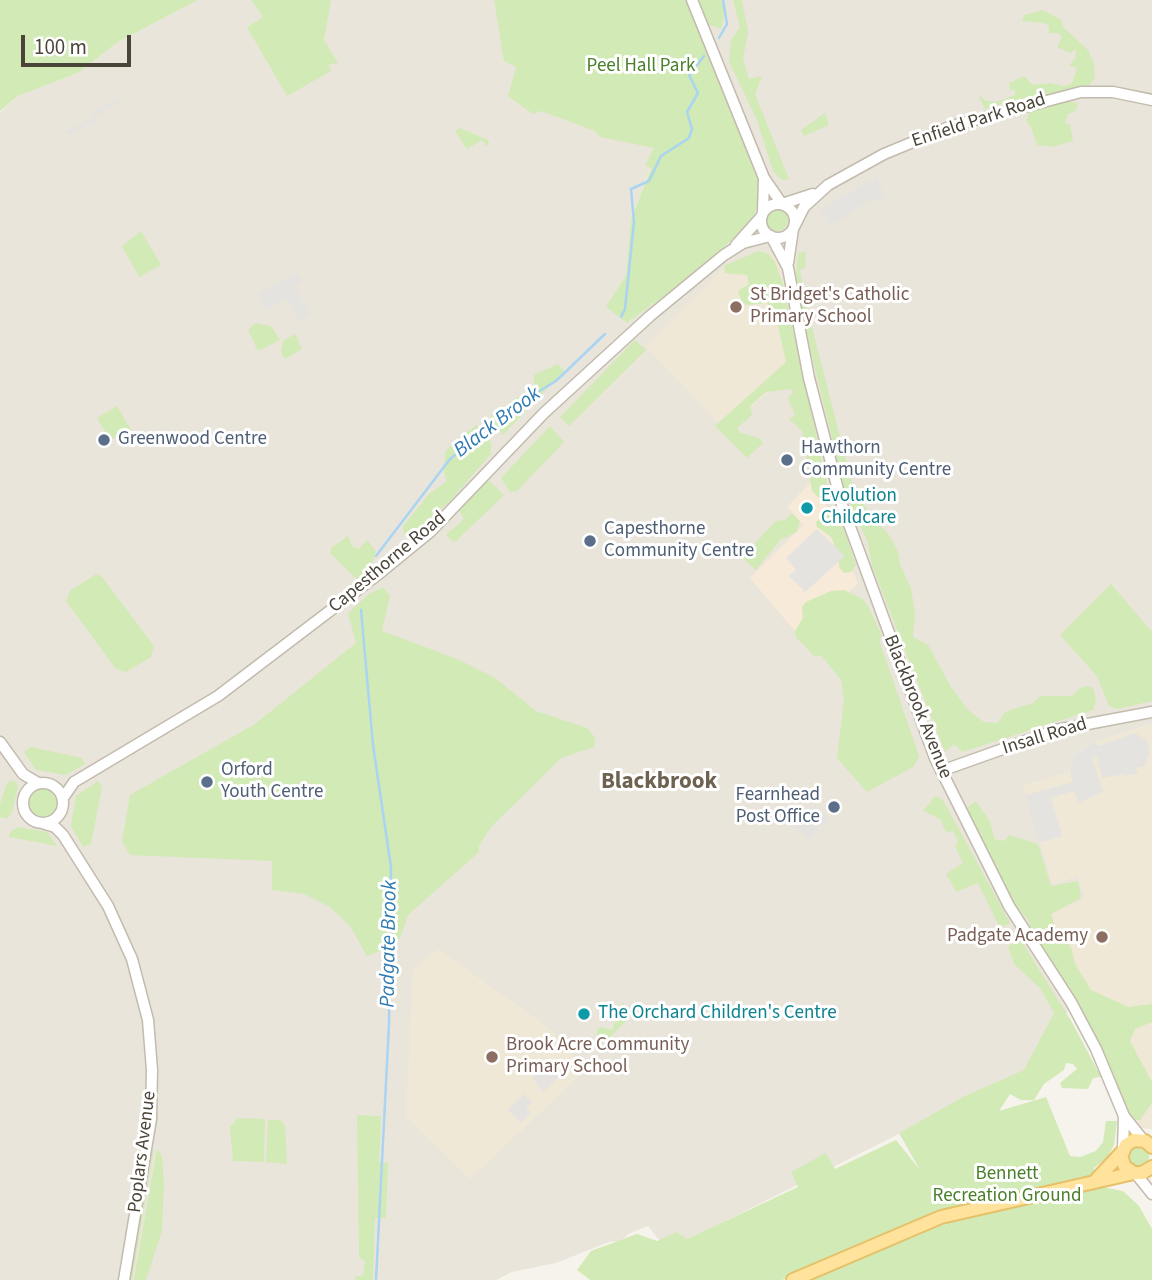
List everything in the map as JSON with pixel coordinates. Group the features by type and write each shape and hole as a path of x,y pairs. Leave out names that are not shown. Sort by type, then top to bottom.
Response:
{"main road":[{"path":"1096,1181 1130,1142 1148,1142"},
{"path":"1123,1151 1122,1163 1135,1173"},
{"path":"793,1280 929,1221 1152,1167"}],"street":[{"path":"692,0 764,178 782,204 793,213 794,228 783,237 770,236 761,224 764,178"},
{"name":"Enfield Park Road","path":"782,204 817,193 846,174 909,143 1013,108 1068,94 1096,91 1125,93 1152,100"},
{"name":"Enfield Park Road","path":"794,228 804,208 817,193"},
{"path":"762,214 772,205 782,204"},
{"name":"Capesthorne Road","path":"63,798 74,782 218,696 402,556 438,524 544,413 626,337 734,248 762,214"},
{"name":"Blackbrook Avenue","path":"788,268 794,228"},
{"name":"Capesthorne Road","path":"734,248 770,236"},
{"name":"Blackbrook Avenue","path":"770,236 788,268 809,378 842,505 874,599 941,771 1009,906 1070,1002 1096,1049 1124,1116 1148,1142"},
{"name":"Insall Road","path":"941,771 1056,730 1152,712"},
{"path":"0,741 23,774 38,783 51,784 63,798 62,811 54,820 42,823 27,816 23,806 23,774"},
{"name":"Capesthorne Road","path":"51,784 74,782"},
{"path":"24,796 38,783"},
{"name":"Poplars Avenue","path":"62,811 63,835"},
{"name":"Poplars Avenue","path":"42,823 55,827 63,835 121,932 135,969 149,1031 152,1070 151,1119 124,1280"},
{"name":"Blackbrook Avenue","path":"1123,1151 1124,1116"},
{"path":"1135,1173 1152,1194"}],"shaded area":[{"path":"198,0 251,0 264,17 247,27 316,46 329,0 499,0 661,140 631,219 626,275 607,307 627,323 675,288 737,236 759,176 687,0 1152,0 1152,724 1095,742 1069,758 1072,764 1053,884 1078,875 1085,898 1077,998 1025,1071 667,1250 648,1226 628,1234 622,1241 609,1242 556,1263 512,1272 496,1280 0,1280 0,112 18,96 78,73 118,42"},
{"path":"116,99 118,104 95,116 92,111"},
{"path":"95,116 97,121 69,135 66,131"},
{"path":"877,176 884,197 864,203 831,226 821,210"},
{"name":"St Bridget's Catholic Primary School","path":"767,252 778,259 798,365 726,431 645,346 724,267 747,256"},
{"path":"296,273 302,282 294,287 310,315 300,321 287,299 266,310 257,294"},
{"path":"815,478 858,584 798,635 750,578 803,525 787,507"},
{"path":"817,529 845,556 805,592 789,576 796,570 786,558"},
{"name":"Padgate Academy","path":"1152,724 1152,1129 1138,1128 1125,1090 1053,960 1052,914 1085,898 1078,876 1052,884 1023,785 1069,772 1072,764 1068,759 1095,742"},
{"path":"1135,733 1147,741 1150,750 1145,766 1136,768 1138,773 1102,778 1097,757 1092,757 1103,792 1078,803 1074,791 1051,798 1062,836 1038,843 1026,795 1073,782 1070,772 1072,764 1068,759 1095,742 1099,746"},
{"path":"816,806 830,820 823,826 818,823 819,831 810,840 795,825 804,816 813,816 809,812"},
{"name":"Brook Acre Community Primary School","path":"438,949 552,1030 557,1039 588,1068 470,1179 406,1117 413,968"},
{"path":"549,1061 562,1074 543,1092 532,1077"},
{"path":"524,1094 532,1102 526,1108 531,1113 521,1123 508,1110"}],"green space":[{"path":"0,0 198,0 118,42 78,73 18,96 0,111"},
{"path":"251,0 331,0 324,40 338,63 328,65 331,71 287,96 247,27 263,17"},
{"name":"Peel Hall Park","path":"494,0 687,0 759,176 760,195 754,215 737,236 675,288 627,323 606,307 626,275 631,219 651,168 645,166 654,148 600,137 595,131 541,111 533,114 508,96 516,67 504,61"},
{"path":"697,0 721,0 725,12 721,29 707,24"},
{"path":"733,0 742,0 748,32 743,59 749,79 762,76 755,94 789,179 782,180 773,171 757,120 729,62 731,40 740,27"},
{"path":"1042,10 1060,19 1064,28 1088,50 1094,64 1095,78 1089,85 1073,91 1026,98 985,109 978,94 986,101 997,102 1015,95 1015,90 1010,90 1009,83 1024,76 1033,85 1050,83 1064,86 1072,83 1077,68 1069,65 1075,59 1076,49 1070,53 1057,47 1062,37 1058,33 1049,33 1049,26 1044,23 1022,21 1024,15"},
{"path":"1062,101 1078,103 1076,111 1068,114 1065,123 1070,125 1073,141 1052,147 1037,145 1026,121 1031,109"},
{"path":"825,113 829,125 804,136 801,130"},
{"path":"460,128 488,140 489,144 486,146 482,140 467,149 455,131"},
{"path":"777,209 785,212 788,220 785,228 777,231 769,228 766,220 769,212"},
{"path":"141,231 161,265 139,277 122,246"},
{"path":"758,251 769,254 782,281 831,501 819,498 812,491 802,431 789,419 795,415 788,398 793,392 792,389 766,392 750,406 752,415 737,428 740,433 759,438 763,443 747,458 715,426 786,362 774,308 766,303 747,305 742,302 738,291 749,284 747,275 725,273 724,266"},
{"path":"806,252 805,268 800,270 805,300 854,492 845,492 809,344 796,274 798,253"},
{"path":"255,323 271,326 280,340 258,351 248,330"},
{"path":"295,334 302,349 285,359 281,352 283,341"},
{"path":"635,340 646,350 569,426 560,417"},
{"path":"558,364 564,371 503,435 490,417 534,386 534,375"},
{"path":"117,406 137,440 126,446 119,435 110,440 97,418"},
{"path":"477,425 491,443 491,454 449,502 422,525 419,533 408,536 404,534 403,526 429,494 447,481 444,472 445,452"},
{"path":"550,426 564,442 517,491 510,492 501,478"},
{"path":"488,480 504,495 454,543 446,535 464,519 459,509"},
{"path":"857,497 889,535 898,552 900,565 911,588 915,615 913,637 928,645 951,687 968,710 984,722 998,723 1005,712 1033,703 1041,696 1072,696 1080,688 1087,686 1093,688 1096,701 1093,710 962,752 954,744 945,752 872,566 867,539 853,514 849,499"},
{"path":"831,508 837,508 856,565 851,572 844,573 839,567 839,555 831,537 817,527 816,522"},
{"path":"792,513 800,521 797,532 780,540 756,570 742,557 776,521 785,520"},
{"path":"348,536 352,546 359,549 367,540 376,551 369,575 359,581 331,554 331,548"},
{"path":"96,574 102,577 154,646 151,657 126,672 116,669 66,601 70,591"},
{"path":"1111,584 1152,632 1152,701 1118,709 1109,706 1097,676 1060,635"},
{"path":"383,587 390,596 382,631 457,659 495,678 536,711 587,728 596,739 594,747 561,758 491,827 479,846 479,852 408,915 400,938 391,947 367,956 350,926 330,907 304,894 272,890 272,861 130,855 122,842 130,795 255,724 356,643 348,613 369,594"},
{"path":"844,590 863,599 882,636 879,640 919,756 913,767 867,792 837,758 844,701 841,680 821,655 815,657 796,637 795,631 803,618 802,607 806,602 831,591"},
{"path":"31,747 82,758 85,764 66,775 36,770 24,752"},
{"path":"11,780 17,782 18,787 12,812 7,819 0,817 0,804"},
{"path":"98,781 102,787 91,844 83,847 71,826 76,796"},
{"path":"43,786 55,791 60,803 55,815 43,820 31,815 26,803 31,791"},
{"path":"935,796 943,800 1010,923 1000,928 978,883 956,892 946,874 963,863 955,846 958,841 953,831 946,832 940,819 923,811"},
{"path":"976,801 990,822 995,839 1004,841 1009,835 1038,844 1051,886 1078,881 1081,898 1051,914 1057,932 1071,947 1075,964 1091,990 1128,1007 1152,1004 1152,1022 1135,1029 1130,1041 1152,1082 1152,1103 1140,1120 1132,1120 1104,1052 1033,937 1027,918 1015,908 966,809"},
{"path":"18,827 47,832 57,846 9,837 10,832"},
{"name":"Bennett Recreation Ground","path":"1020,939 1073,1024 1101,1077 1093,1078 1088,1089 1062,1088 1060,1083 1077,1069 1073,1064 1066,1063 1064,1070 1044,1084 1034,1100 1021,1100 1010,1094 999,1111 1046,1097 1070,1156 1080,1157 1096,1151 1103,1142 1106,1121 1117,1121 1114,1145 1107,1158 1094,1168 1093,1178 1096,1186 1123,1191 1139,1206 1152,1229 1152,1280 805,1280 921,1231 945,1224 947,1226 940,1209 782,1280 590,1280 577,1270 591,1251 637,1234 657,1241 677,1232 687,1239 798,1187 791,1172 826,1153 835,1169 896,1140 920,1170 899,1133 965,1096 1024,1070 1054,1013 1040,988 1014,964 1008,946"},
{"path":"623,1002 630,1017 603,1044 596,1037 597,1030 601,1027 612,1030"},
{"path":"357,1115 381,1116 379,1162 388,1163 386,1218 375,1218 373,1280 355,1280 356,1276 363,1276 365,1261 359,1257"},
{"path":"238,1118 265,1119 264,1162 233,1161 230,1127"},
{"path":"268,1120 280,1120 285,1125 287,1164 266,1162"},
{"path":"1138,1146 1146,1149 1149,1157 1146,1165 1138,1168 1130,1165 1127,1157 1130,1149"},
{"path":"154,1149 132,1280 128,1280 149,1154"},
{"path":"157,1149 162,1156 164,1184 162,1231 146,1280 134,1280"}],"waterway":[{"name":"Black Brook","path":"719,38 727,24 723,0"},
{"name":"Black Brook","path":"621,317 625,309 634,222 631,189 649,181 661,156 689,138 692,129 687,112 698,93 689,75 704,56"},
{"name":"Black Brook","path":"376,556 450,459 483,434 501,426 513,407 556,381 605,334"},
{"name":"Padgate Brook","path":"361,610 373,745 391,867 389,1024 376,1280"}],"place":[{"name":"St Bridget's Catholic Primary School","path":"736,307"},
{"name":"Greenwood Centre","path":"104,440"},
{"name":"Hawthorn Community Centre","path":"787,460"},
{"name":"Evolution Childcare","path":"807,508"},
{"name":"Capesthorne Community Centre","path":"590,541"},
{"name":"Orford Youth Centre","path":"207,782"},
{"name":"Fearnhead Post Office","path":"834,807"},
{"name":"Padgate Academy","path":"1102,937"},
{"name":"The Orchard Children's Centre","path":"584,1014"},
{"name":"Brook Acre Community Primary School","path":"492,1057"}],"district":[{"name":"Blackbrook","path":"659,783"}]}
